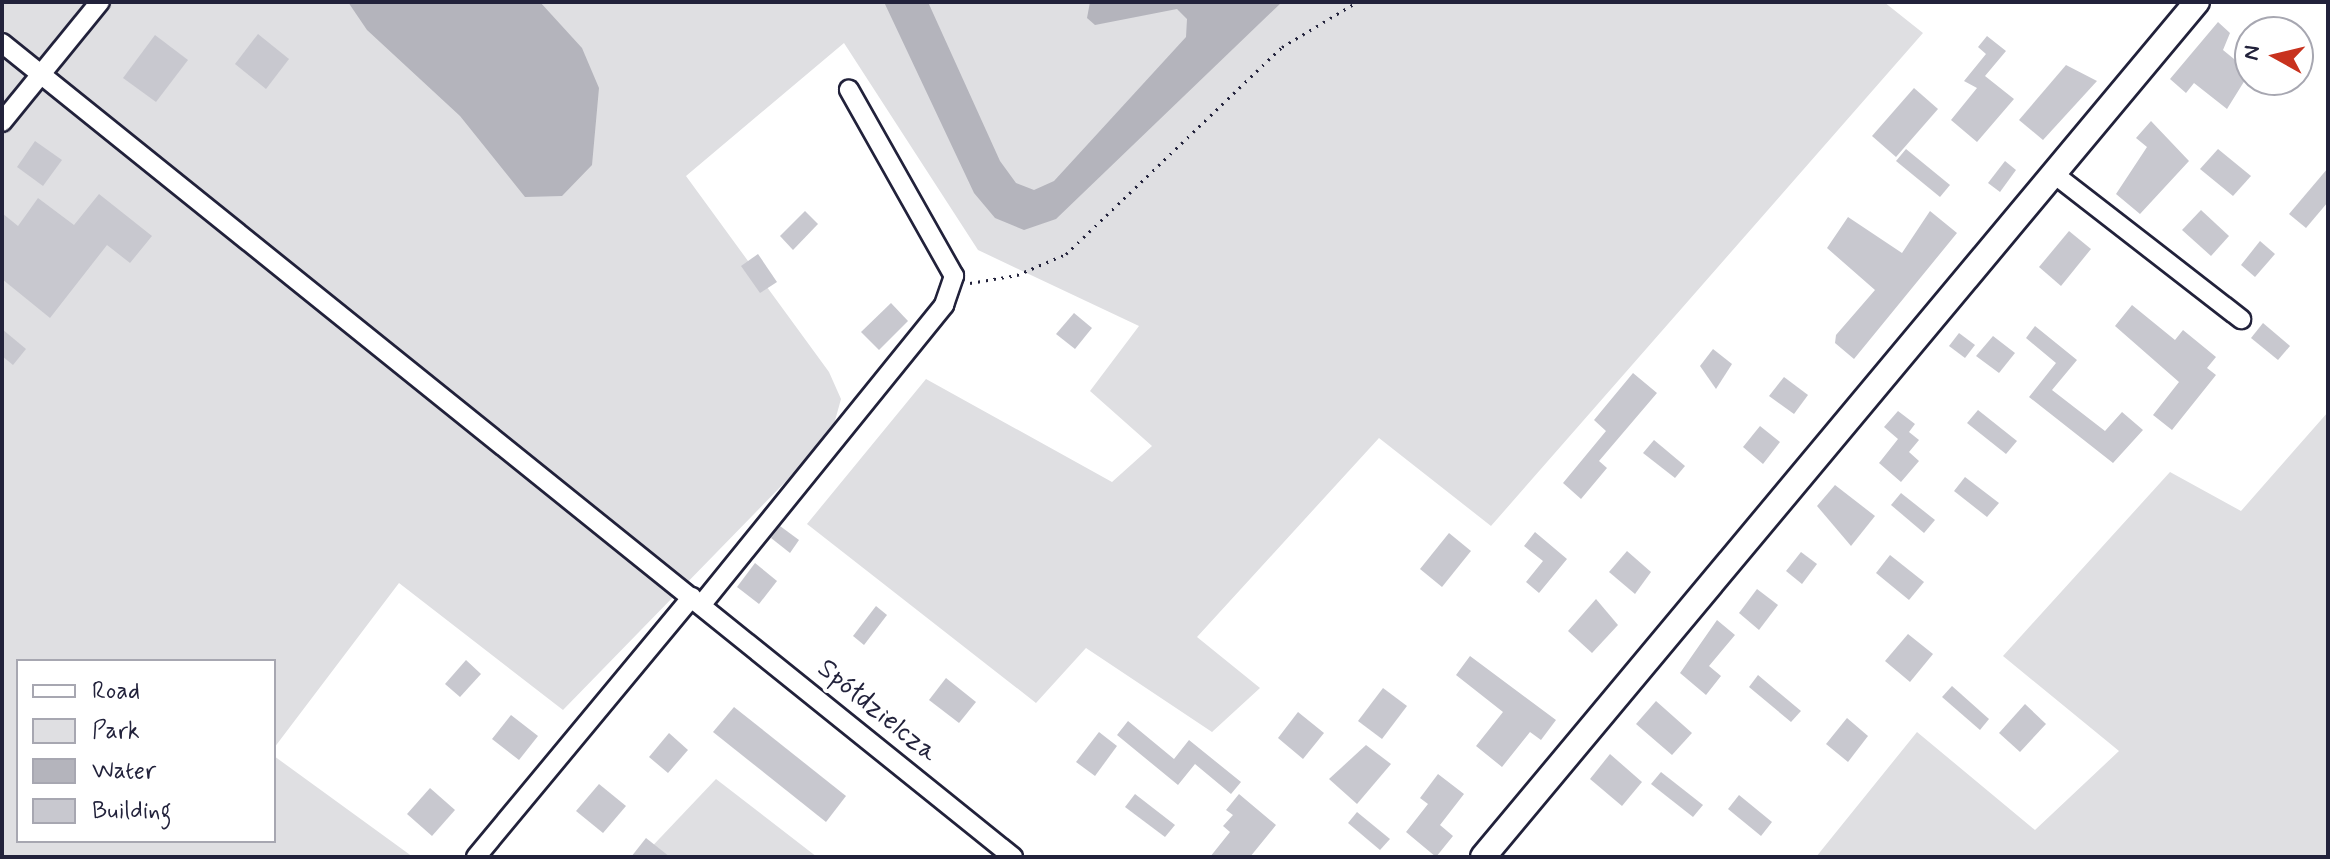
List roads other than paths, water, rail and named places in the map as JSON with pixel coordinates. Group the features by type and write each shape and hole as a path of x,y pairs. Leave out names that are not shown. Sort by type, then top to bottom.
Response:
{"main road":[{"path":"1483,857 2197,2"}],"street":[{"path":"2,122 100,2"},
{"name":"Spółdzielcza","path":"2,43 1013,857"},
{"path":"476,857 700,603 944,305 954,276 849,90"},
{"path":"2054,174 2241,319"}],"water":[{"path":"348,2 540,2 582,48 599,88 592,165 562,196 525,197 460,116 367,30"},
{"path":"884,2 928,2 1000,161 1016,183 1034,190 1054,181 1186,37 1187,19 1177,9 1095,25 1087,18 1090,2 1282,2 1056,219 1024,230 995,218 974,193"}]}
